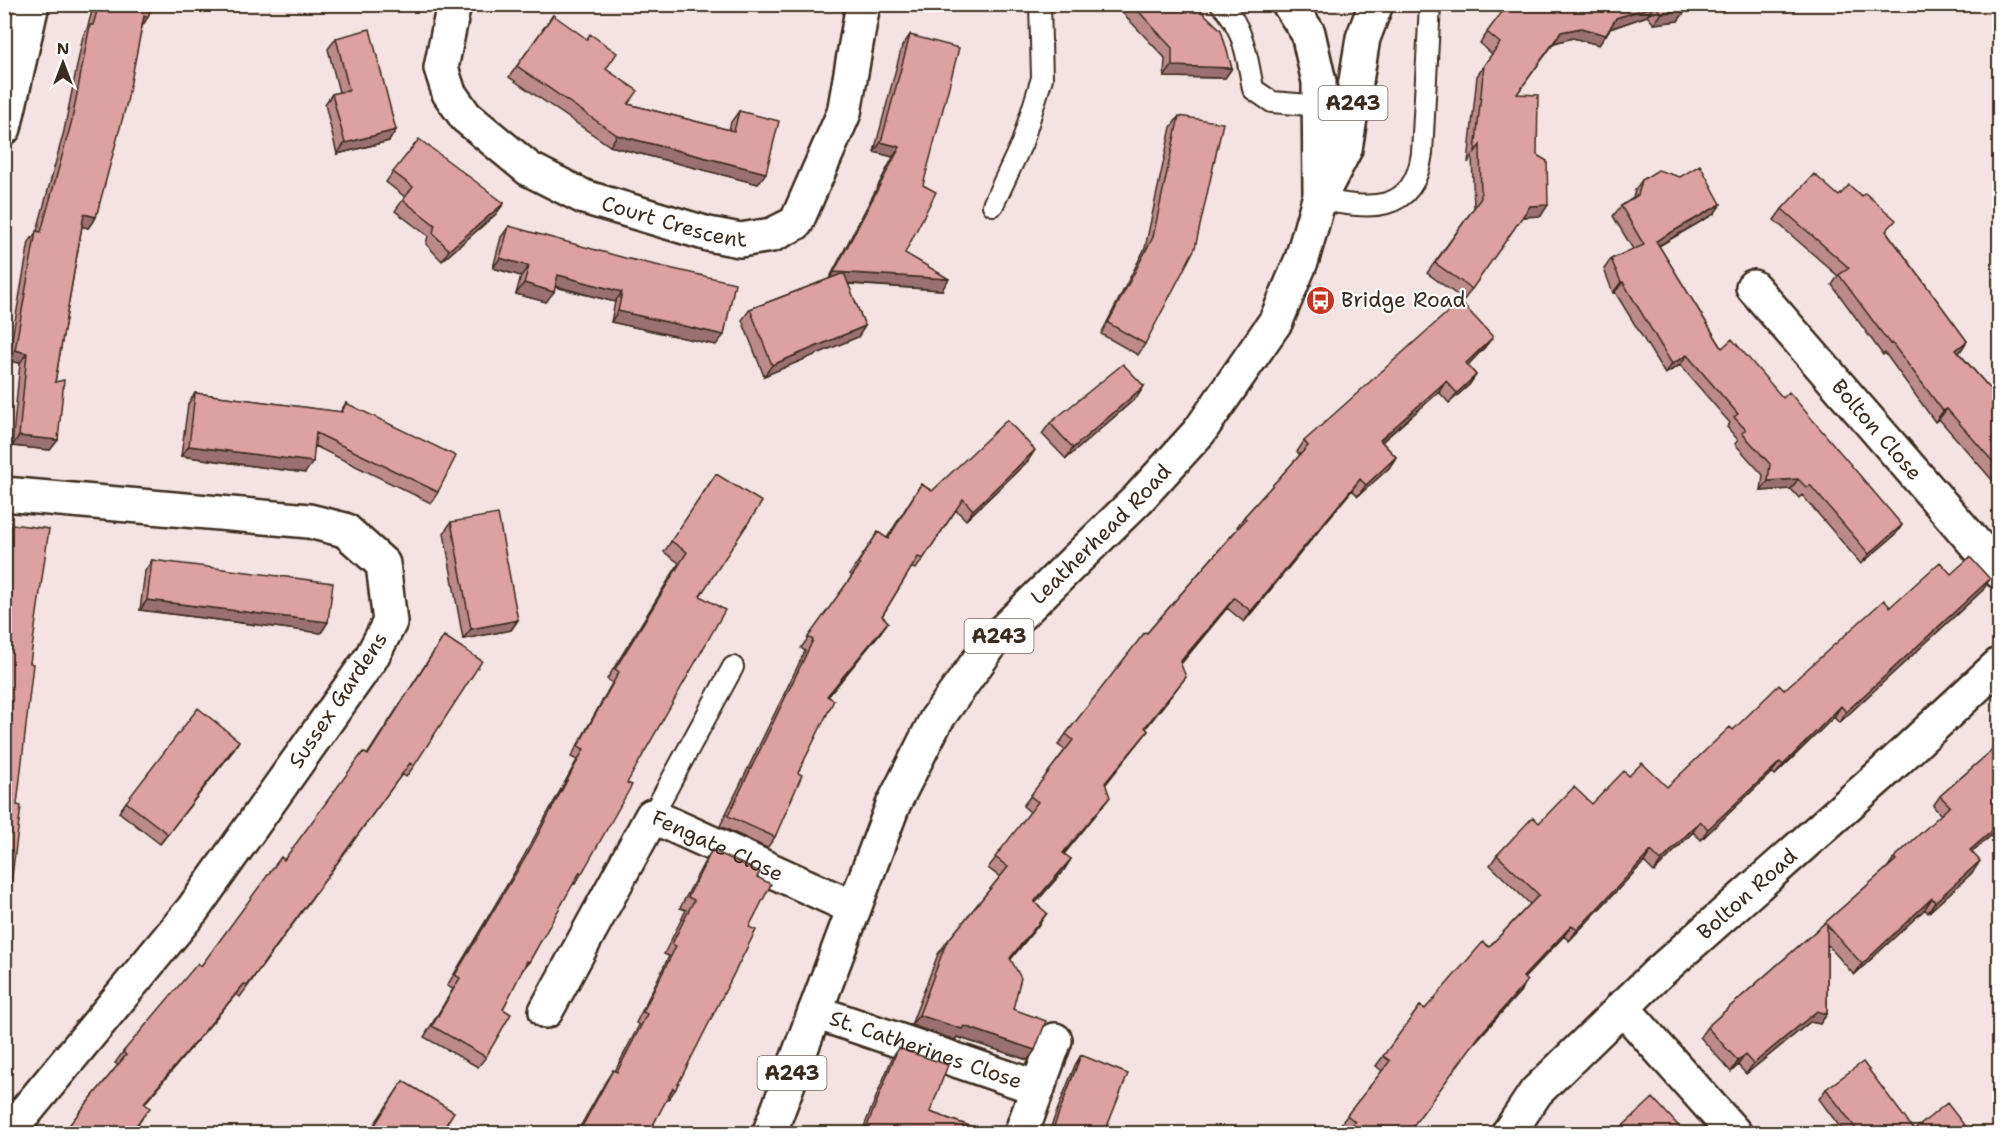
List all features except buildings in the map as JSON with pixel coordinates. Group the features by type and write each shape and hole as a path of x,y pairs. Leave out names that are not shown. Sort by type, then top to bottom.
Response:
{"main road":[{"path":"4,128 32,4"},
{"name":"Court Crescent","path":"454,4 441,68 449,93 466,117 529,169 584,197 708,234 740,240 772,235 796,223 844,113 863,4"},
{"name":"A243","path":"1289,4 1308,33 1319,82 1321,106 1319,199"},
{"name":"A243","path":"1319,199 1345,149 1363,38 1376,4"},
{"name":"Leatherhead Road","path":"769,1134 893,805 936,720 993,641 1138,500 1198,432 1244,371 1276,321 1302,259 1319,199"},
{"name":"Bolton Close","path":"1753,286 2000,572"},
{"name":"Sussex Gardens","path":"4,494 309,521 345,530 383,564 390,622 371,658 193,909 7,1134"},
{"name":"Bolton Road","path":"1508,1134 1536,1092 1622,1007 1880,776 2000,664"},
{"name":"Fengate Close","path":"546,1011 652,816 854,908"},
{"path":"1622,1007 1736,1134"},
{"name":"St. Catherines Close","path":"815,1012 1038,1088"},
{"name":"St. Catherines Close","path":"1021,1134 1055,1040"}],"lane":[{"path":"993,205 1022,143 1042,78 1040,4"},
{"path":"1221,4 1231,15 1247,55 1253,89 1272,102 1321,106"},
{"path":"1319,199 1372,207 1398,200 1412,185 1420,168 1422,153 1430,4"},
{"path":"652,816 733,667"}],"place":[{"name":"Bridge Road","path":"1320,300"}]}
